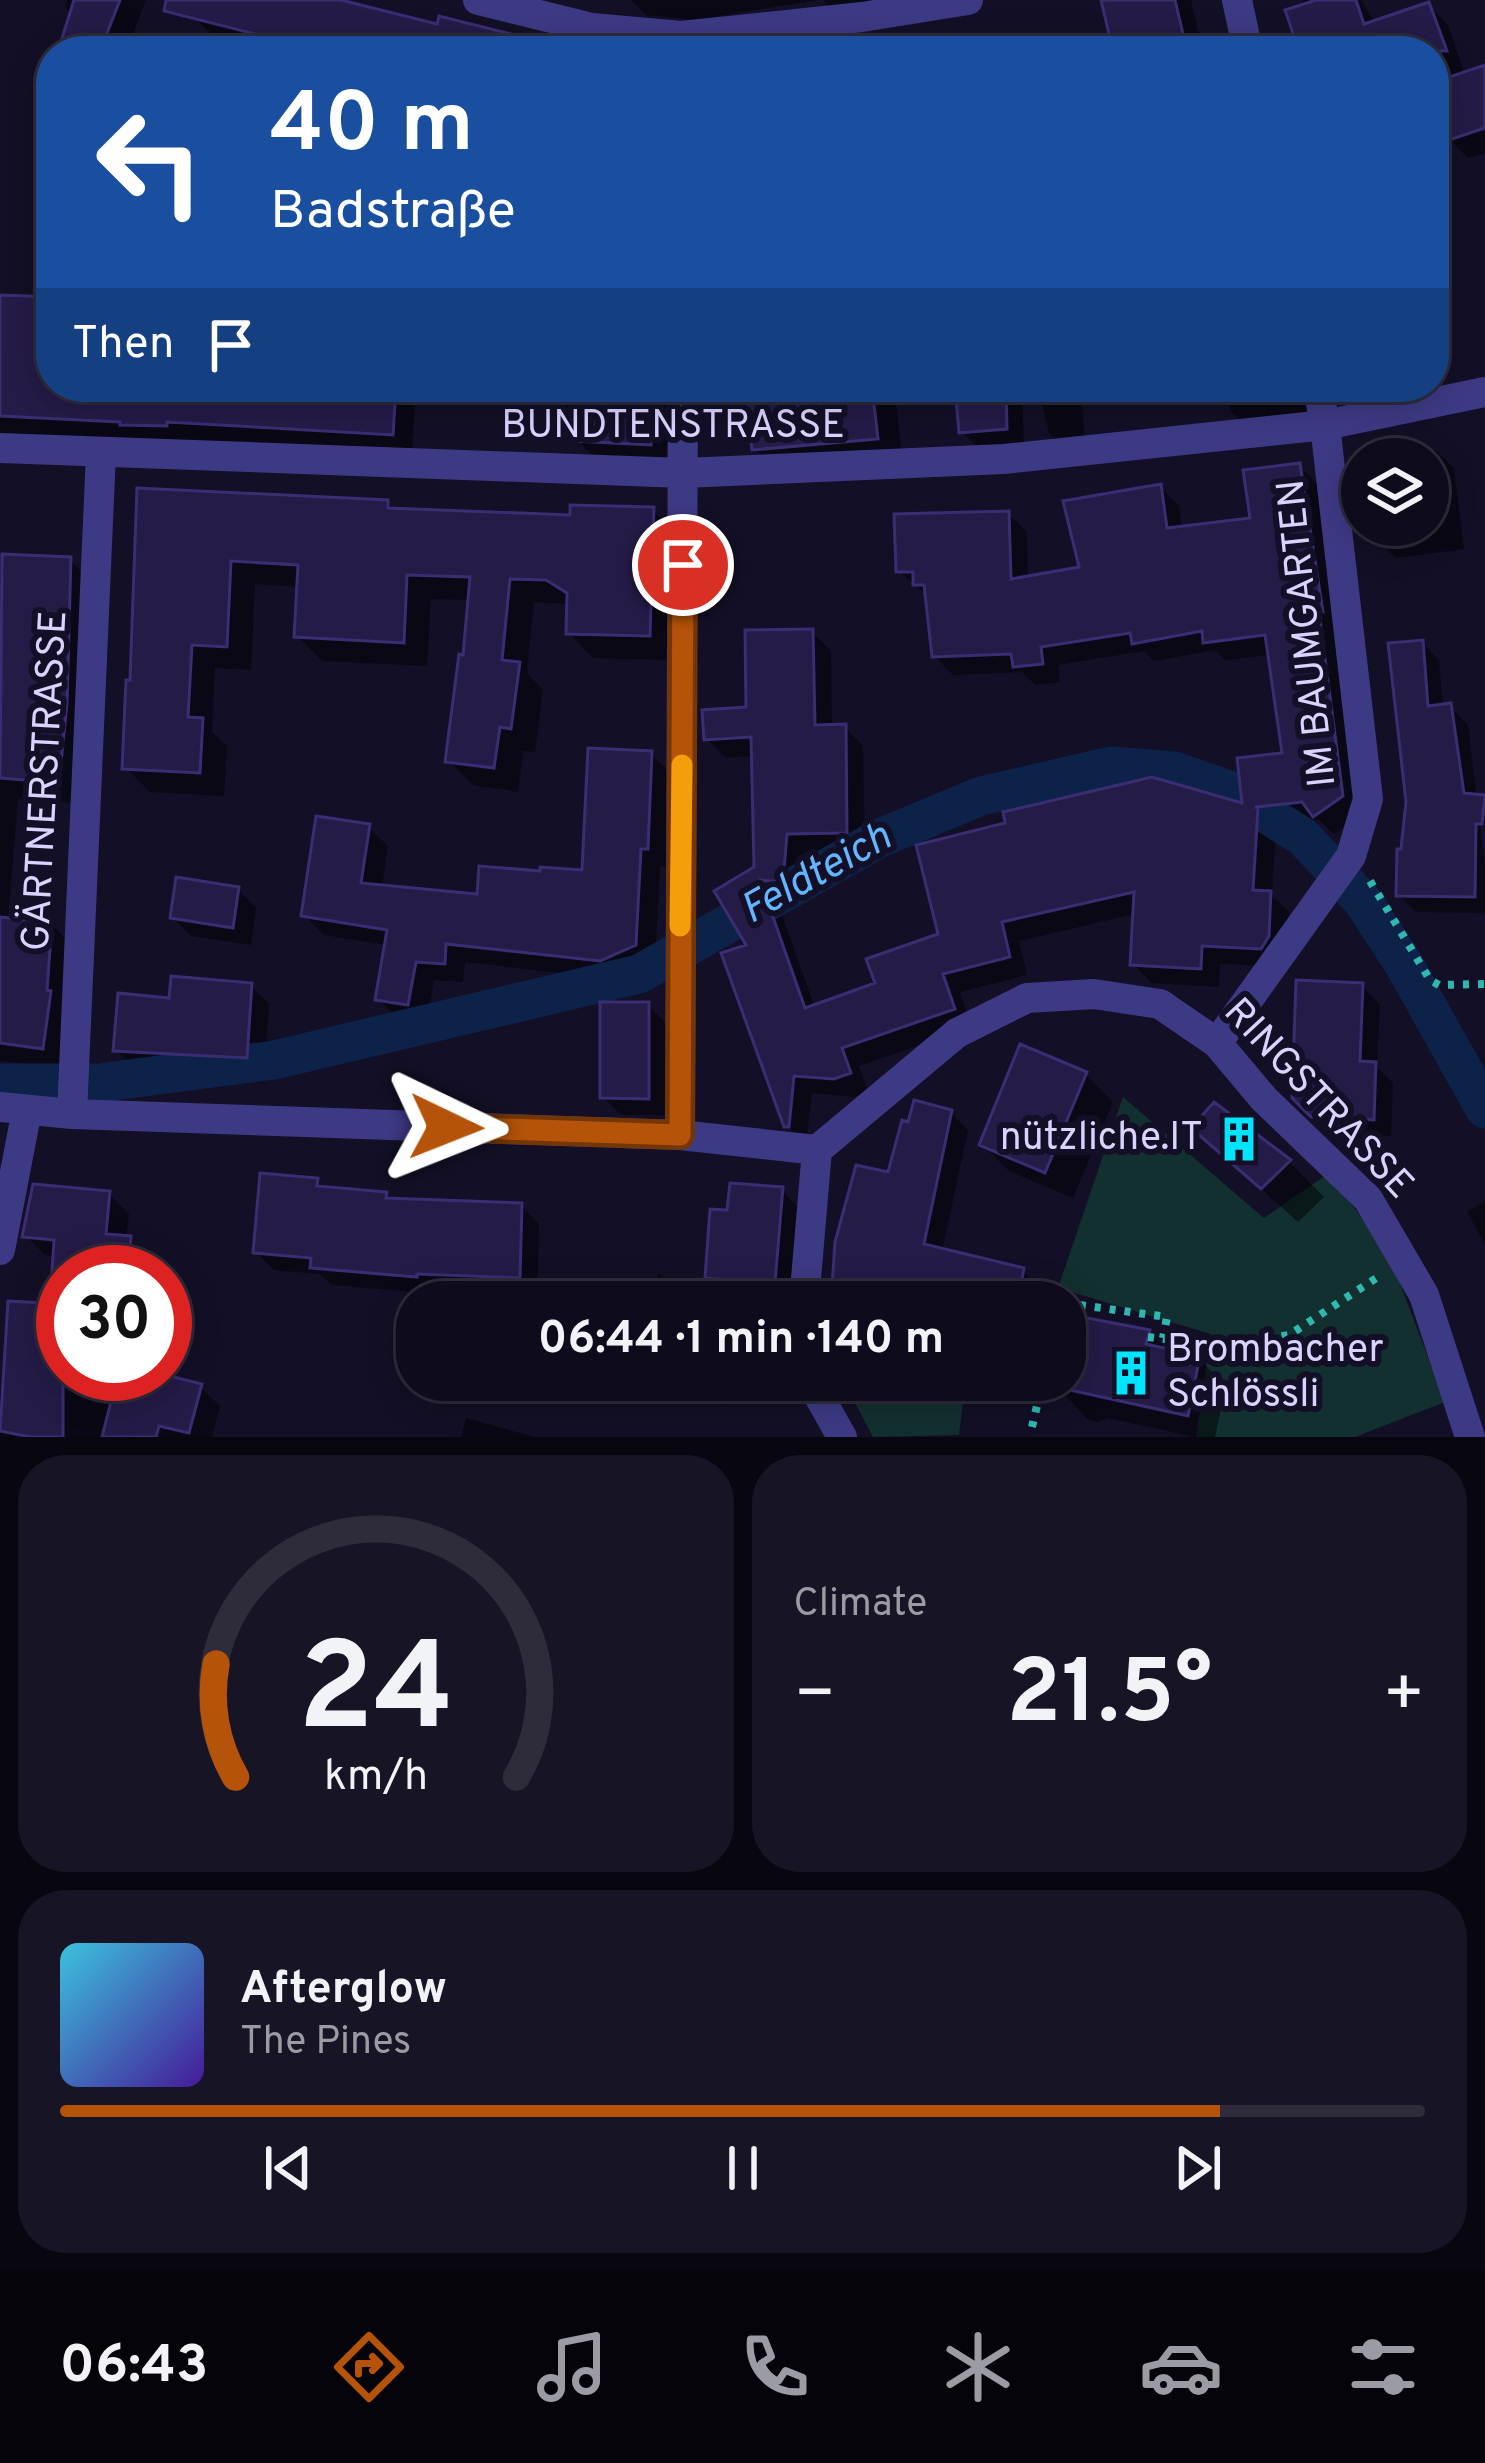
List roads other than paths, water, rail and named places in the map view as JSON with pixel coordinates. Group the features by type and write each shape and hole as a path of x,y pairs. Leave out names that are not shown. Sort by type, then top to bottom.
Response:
{"street":[{"path":"478,0 636,36"},
{"path":"735,36 968,0"},
{"path":"1238,0 1245,36"},
{"name":"BÜNDTENSTRASSE","path":"1449,399 1485,392"},
{"path":"680,1135 683,402"},
{"name":"IM BAUMGARTEN","path":"1217,1042 1349,858 1368,800 1321,402"},
{"name":"BÜNDTENSTRASSE","path":"0,448 684,473 1004,459 1325,425 1437,402"},
{"name":"GÄRTNERSTRASSE","path":"72,1093 101,453"},
{"name":"RINGSTRASSE","path":"818,1150 957,1033 1027,998 1094,994 1160,1004 1217,1042 1264,1099 1368,1199 1431,1312 1470,1437"},
{"path":"0,1250 14,1108 72,1093 680,1135 818,1150 806,1281"},
{"path":"822,1401 842,1437"}],"waterway":[{"name":"Feldteich","path":"0,1083 98,1083 274,1060 639,974 880,838 981,796 1111,766 1174,771 1229,790 1303,837 1362,900 1485,1109"}],"place":[{"name":"nützliche.IT","path":"1239,1139"},
{"name":"Brombacher Schlössli","path":"1131,1373"}]}
